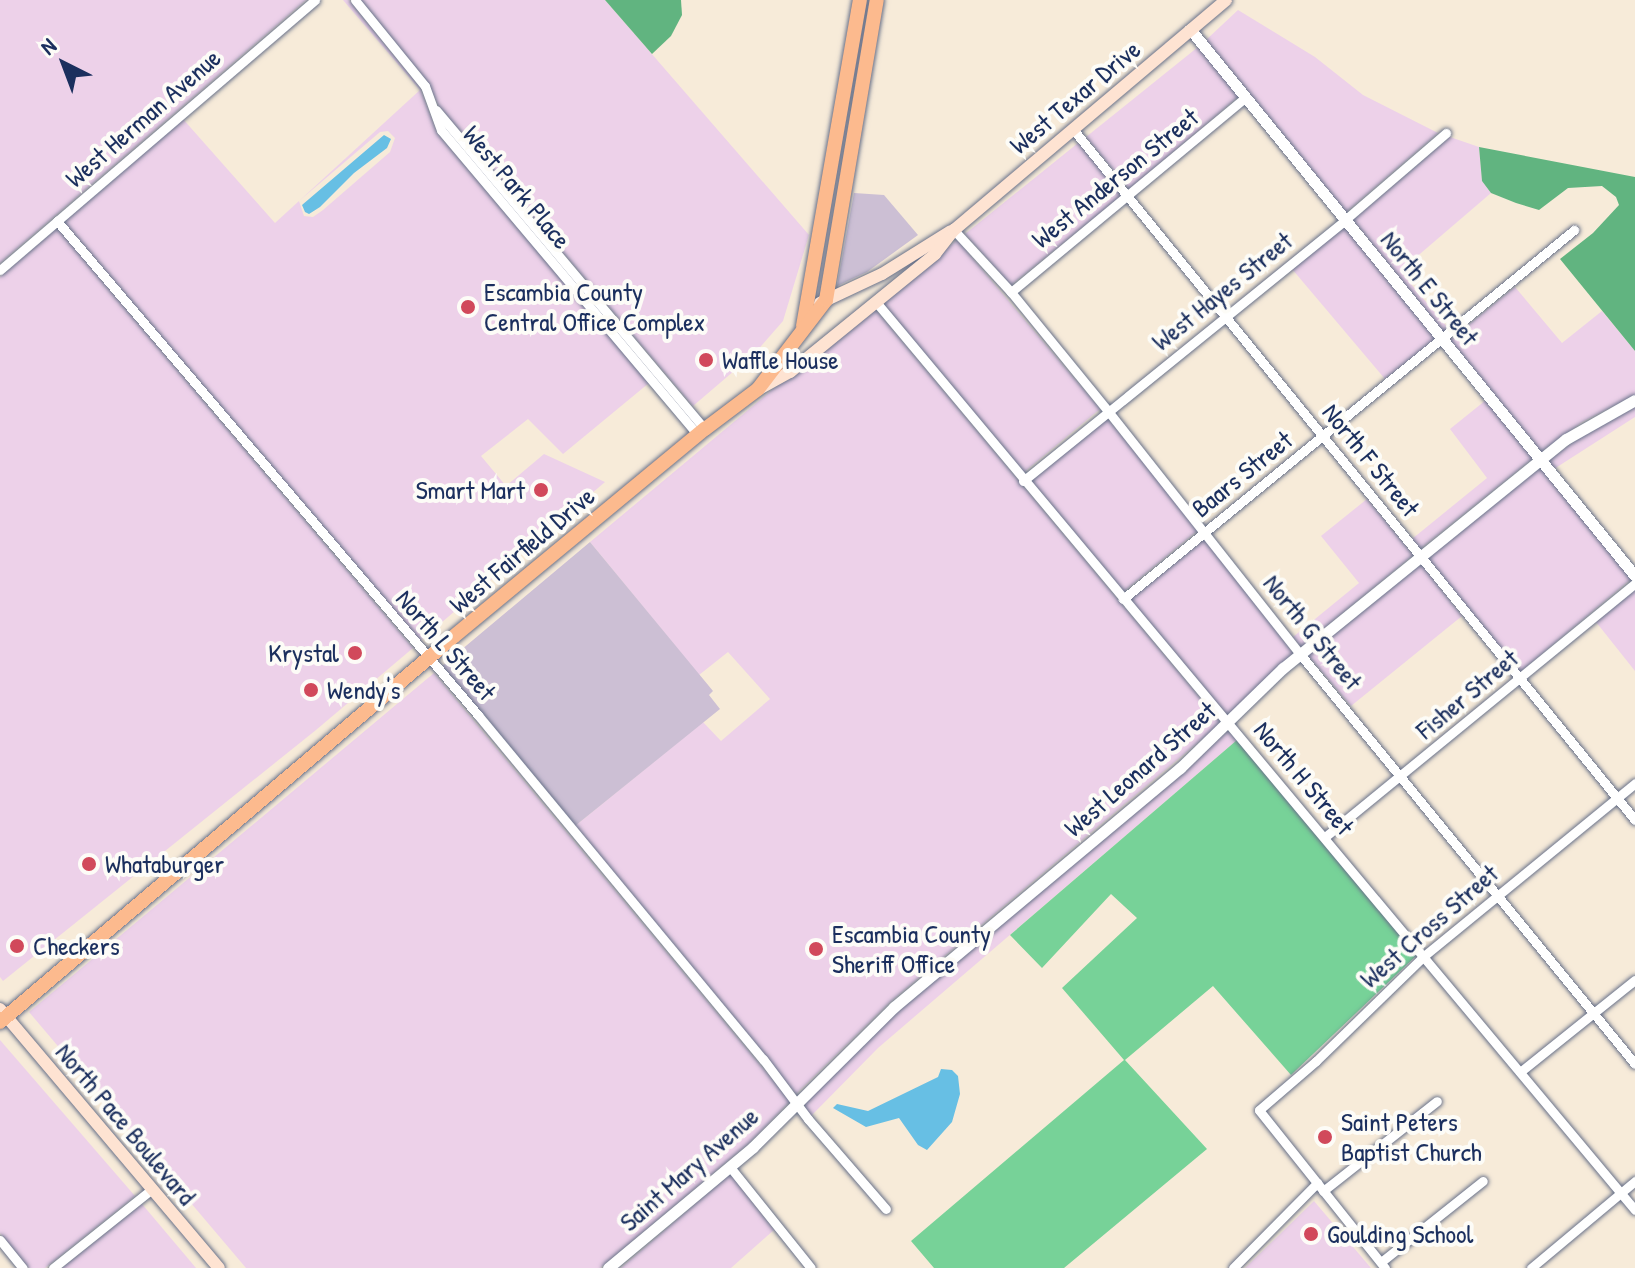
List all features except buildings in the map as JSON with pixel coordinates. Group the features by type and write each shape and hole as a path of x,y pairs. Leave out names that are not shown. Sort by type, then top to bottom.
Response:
{"main road":[{"name":"West Fairfield Drive","path":"1,1016 702,432 758,389 801,336 808,311 860,0"},
{"path":"801,336 826,300 877,0"},
{"name":"West Texar Drive","path":"808,311 882,274 954,230 1226,0"},
{"name":"West Texar Drive","path":"758,389 790,372 935,254 954,230"},
{"name":"North Pace Boulevard","path":"1,1016 219,1268"}],"street":[{"name":"West Herman Avenue","path":"0,270 315,0"},
{"name":"West Park Place","path":"355,0 425,86 441,130 702,432"},
{"name":"North E Street","path":"1190,29 1635,576"},
{"name":"West Anderson Street","path":"1011,292 1246,97"},
{"name":"North F Street","path":"1072,128 1635,820"},
{"name":"West Hayes Street","path":"1023,481 1346,219 1446,133"},
{"name":"North L Street","path":"57,221 429,659 797,1102"},
{"name":"North G Street","path":"954,230 1011,292 1205,531 1300,654 1403,776 1635,1064"},
{"name":"Baars Street","path":"1123,599 1574,230"},
{"name":"North H Street","path":"876,302 1635,1210"},
{"name":"West Leonard Street","path":"797,1102 894,1007 1228,723 1300,654 1540,459 1585,427 1635,400"},
{"name":"Fisher Street","path":"1325,837 1635,583"},
{"name":"West Cross Street","path":"1320,1187 1259,1110 1316,1061 1424,956 1635,783"},
{"path":"1520,1072 1635,980"},
{"path":"1233,1268 1320,1187 1437,1101"},
{"name":"Saint Mary Avenue","path":"612,1267 730,1167 797,1102"},
{"path":"797,1102 886,1209"},
{"path":"730,1167 811,1268"},
{"path":"1320,1187 1383,1265 1483,1181"},
{"path":"1531,1268 1635,1181"},
{"path":"53,1268 152,1189"},
{"path":"0,1240 23,1268"}],"shaded area":[{"path":"0,0 306,0 0,263"},
{"path":"343,0 349,0 420,88 437,133 649,383 563,454 528,419 481,456 506,486 544,454 605,482 420,641 64,222 183,119 275,223 420,90","holes":["388,131 395,138 390,152 323,210 313,217 304,216 299,201 380,132"]},
{"path":"361,0 605,0 809,235 783,321 755,353 693,406 439,106 428,83"},
{"path":"1238,10 1315,57 1363,95 1438,133 1346,212 1206,40"},
{"path":"1198,47 1239,96 1129,189 1086,137"},
{"path":"1450,137 1479,147 1482,181 1491,193 1400,271 1448,328 1443,332 1353,220"},
{"path":"1078,143 1122,195 1011,285 965,234"},
{"path":"854,193 884,195 918,235 867,272 837,286"},
{"path":"1345,226 1436,338 1385,379 1292,269"},
{"path":"57,228 413,648 316,730 3,981 0,977 0,277"},
{"path":"957,240 1100,409 1023,473 883,303"},
{"path":"1515,287 1562,343 1602,311 1635,351 1635,395 1582,422 1541,452 1450,340"},
{"path":"875,309 1221,723 890,1002 796,1094 575,826 703,722 721,741 770,699 728,652 699,675 590,542 778,385 794,377"},
{"path":"1486,400 1533,458 1420,549 1412,539 1487,478 1450,429"},
{"path":"1635,406 1635,417 1554,469 1548,461 1588,431"},
{"path":"1107,418 1198,530 1123,592 1030,482"},
{"path":"1540,467 1631,579 1520,672 1427,558"},
{"path":"1367,499 1413,555 1301,647 1293,637 1359,583 1321,536"},
{"path":"1205,539 1293,653 1228,716 1130,600"},
{"path":"590,542 713,691 709,695 720,709 575,826 442,666"},
{"path":"1420,563 1462,616 1351,706 1308,655"},
{"path":"1635,590 1635,671 1596,622"},
{"path":"434,673 790,1101 749,1143 600,1268 246,1268 29,1012"},
{"path":"1228,731 1237,740 878,1048 811,1116 803,1103 897,1011"},
{"path":"0,1040 135,1196 45,1268 29,1268 0,1233"},
{"path":"730,1174 774,1230 731,1268 621,1268"},
{"name":"Goulding School","path":"1314,1201 1371,1268 1245,1268"},
{"path":"142,1204 196,1268 62,1268"}],"green space":[{"path":"605,0 681,0 682,15 671,36 652,54"},
{"path":"1479,147 1635,177 1635,351 1560,259 1593,233 1619,205 1616,197 1602,186 1568,188 1539,210 1516,203 1491,193 1482,181"},
{"path":"1237,740 1417,955 1291,1075 1213,986 1125,1060 1207,1149 1064,1268 934,1268 911,1241 1124,1060 1062,988 1137,918 1111,894 1042,968 1010,935"}],"water":[{"path":"384,135 391,139 387,148 354,173 320,207 309,214 305,212 302,205"},
{"path":"941,1069 952,1070 958,1076 960,1094 952,1122 927,1150 918,1145 899,1118 866,1127 833,1108 837,1104 868,1111 938,1077"}],"place":[{"name":"Escambia County Central Office Complex","path":"468,307"},
{"name":"Waffle House","path":"706,360"},
{"name":"Smart Mart","path":"541,490"},
{"name":"Krystal","path":"355,653"},
{"name":"Wendy's","path":"311,690"},
{"name":"Whataburger","path":"89,864"},
{"name":"Checkers","path":"17,946"},
{"name":"Escambia County Sheriff Office","path":"816,949"},
{"name":"Saint Peters Baptist Church","path":"1325,1137"},
{"name":"Goulding School","path":"1311,1234"}]}
